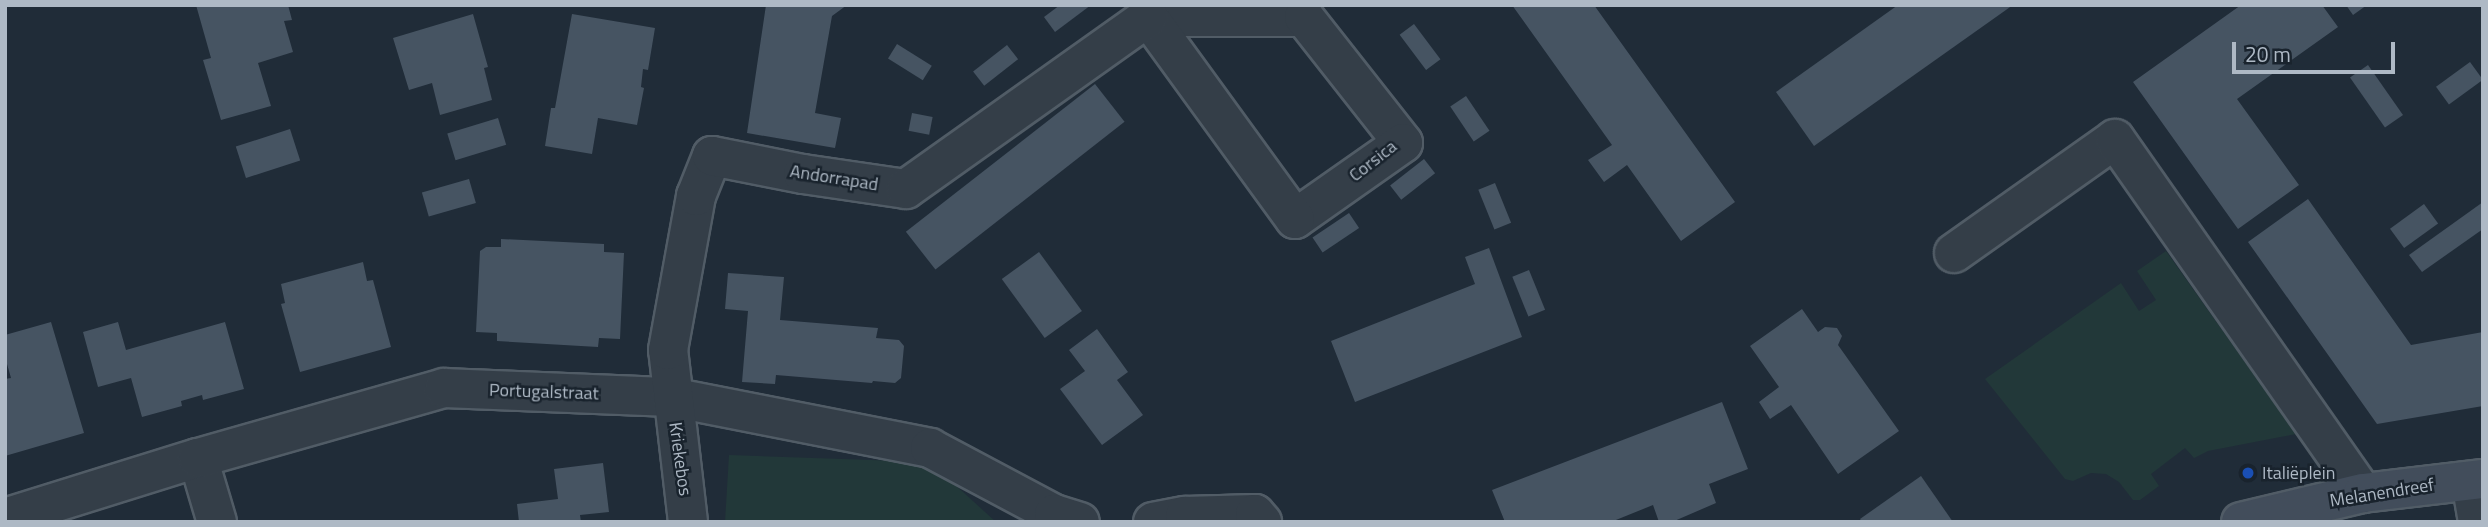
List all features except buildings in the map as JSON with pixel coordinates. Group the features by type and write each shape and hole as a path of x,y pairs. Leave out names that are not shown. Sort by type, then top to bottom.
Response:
{"street":[{"name":"Corsica","path":"1148,17 1304,17 1403,143 1295,219 1148,17"},
{"name":"Andorrapad","path":"671,397 668,350 696,196 712,156 803,174 906,189 1148,17"},
{"path":"1954,253 2115,139 2363,493"},
{"name":"Portugalstraat","path":"5,518 198,458 444,388 671,397 930,448 1054,514 1080,522"},
{"name":"Kriekebos","path":"671,397 688,522"},
{"path":"198,458 217,522"},
{"path":"2477,480 2478,522"},
{"name":"Melanendreef","path":"2241,522 2363,493 2477,480"},
{"path":"1153,522 1185,516 1258,518"}],"green space":[{"path":"2166,251 2296,434 2208,451 2194,458 2185,448 2151,474 2159,486 2140,500 2133,500 2119,482 2106,474 2091,473 2073,481 2065,479 1985,379 2121,283 2139,311 2156,300 2137,271"},
{"path":"729,455 930,462 996,522 725,522"}],"place":[{"name":"Italiëplein","path":"2248,473"}]}
